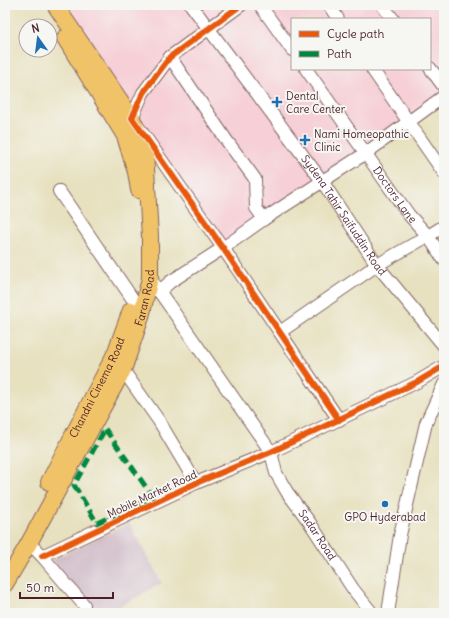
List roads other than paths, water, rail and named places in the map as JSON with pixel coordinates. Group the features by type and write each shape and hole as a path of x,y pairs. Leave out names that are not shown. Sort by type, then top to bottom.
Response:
{"main road":[{"name":"Chandni Cinema Road","path":"5,564 17,546 115,354 134,301 142,254 143,232 140,192 136,172 125,136 45,5"},
{"name":"Faran Road","path":"5,584 29,543 123,370 140,317 150,278 150,237 145,152 132,118 55,5"}],"street":[{"name":"Sydena Tahir Saifuddin Road","path":"191,5 322,181 377,265 444,346"},
{"path":"241,5 170,57 143,93 132,118 339,420"},
{"path":"260,5 291,49"},
{"path":"328,5 337,18"},
{"path":"382,5 392,18"},
{"path":"170,57 227,141 255,179 256,208 264,219"},
{"path":"431,69 444,87"},
{"name":"Doctors Lane","path":"307,70 409,215 428,236 444,260"},
{"path":"373,70 444,173"},
{"path":"159,292 170,282 366,153 444,96"},
{"path":"59,191 134,301"},
{"path":"280,332 377,265 444,226"},
{"path":"150,278 271,452"},
{"name":"Mobile Market Road","path":"42,556 196,483 271,452 339,420 417,382 444,366"},
{"path":"123,370 159,421 196,483"},
{"path":"388,613 400,535 426,423 444,384"},
{"name":"Sadar Road","path":"271,452 276,473 287,492 310,523 354,590 372,613"},
{"path":"29,543 84,605"}],"place":[{"name":"Dental Care Center","path":"277,102"},
{"name":"Nami Homeopathic Clinic","path":"305,140"},
{"name":"GPO Hyderabad","path":"385,504"}]}
